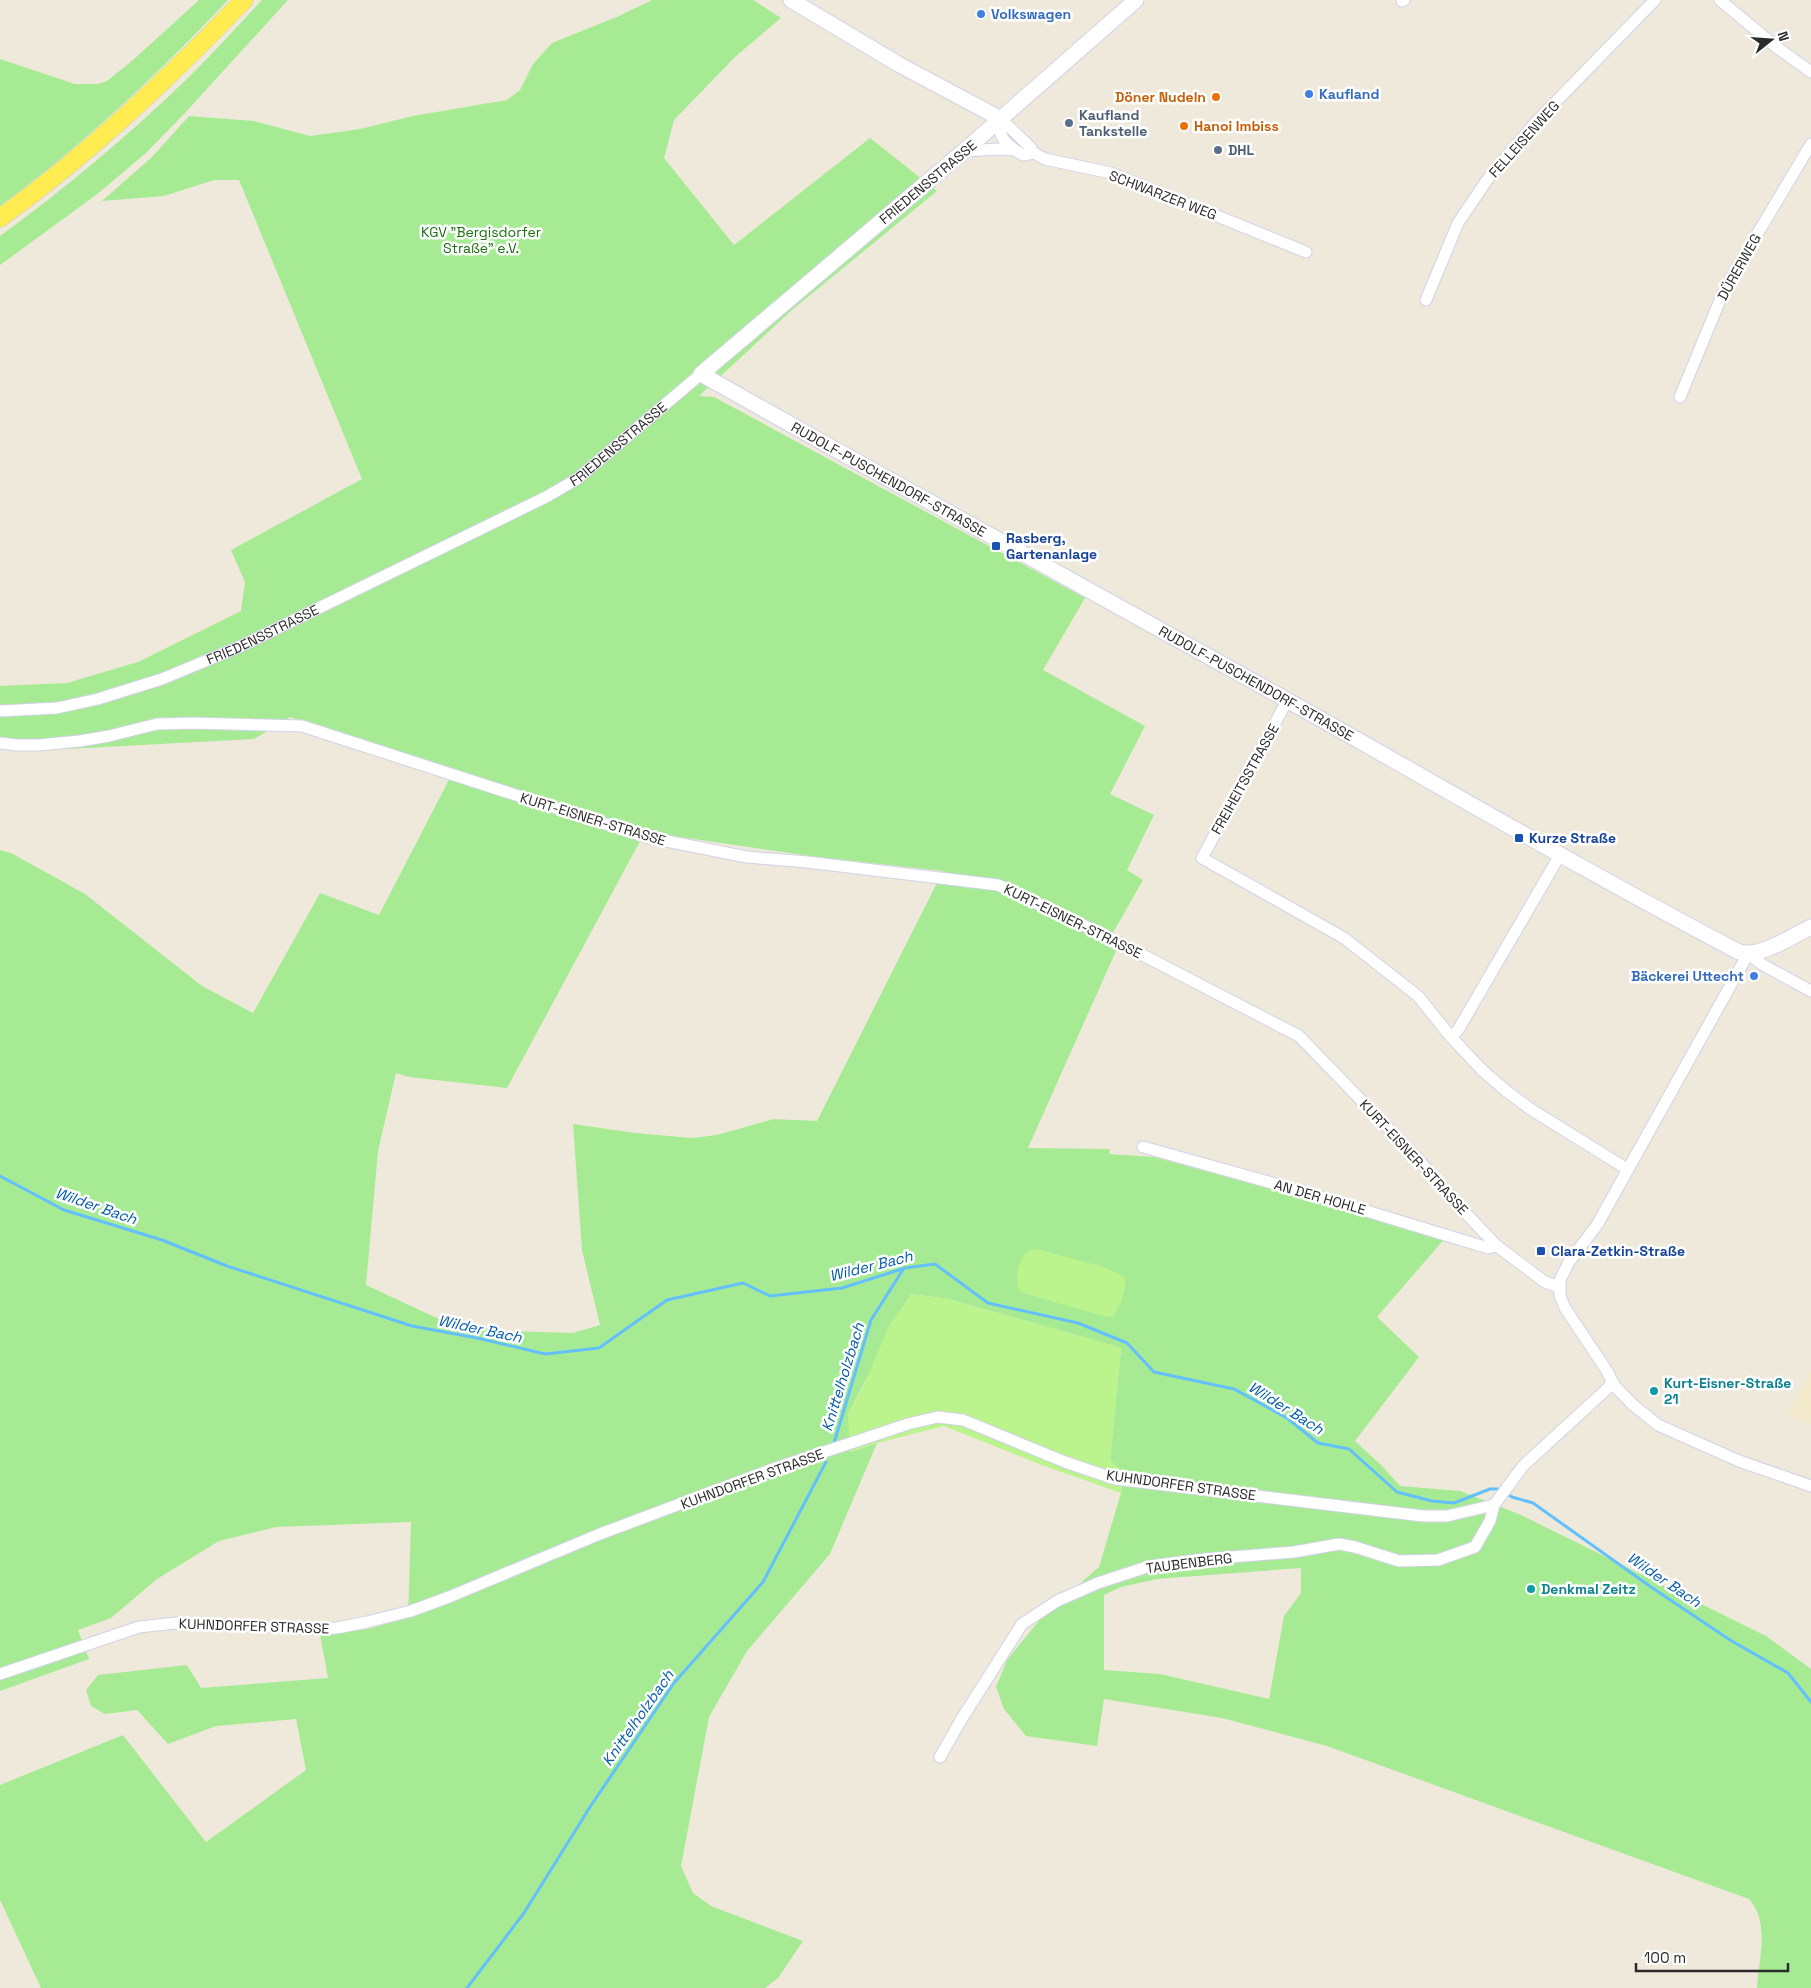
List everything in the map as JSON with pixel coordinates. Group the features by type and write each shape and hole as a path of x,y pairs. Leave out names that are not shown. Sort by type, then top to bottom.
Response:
{"main road":[{"path":"0,218 47,183 133,110 244,0"}],"street":[{"path":"791,0 880,54 1001,119 1000,132 1008,144 1023,155 1034,153"},
{"name":"FRIEDENSSTRASSE","path":"0,711 57,708 98,699 162,679 239,647 546,498 585,473 964,151 1136,0"},
{"name":"FELLEISENWEG","path":"1426,300 1458,223 1487,180 1536,122 1655,0"},
{"path":"1720,0 1775,46 1811,72"},
{"name":"SCHWARZER WEG","path":"1001,119 1034,153 1054,162 1111,173 1306,252"},
{"name":"DÜRERWEG","path":"1680,397 1725,288 1811,144"},
{"path":"964,151 1015,150"},
{"name":"RUDOLF-PUSCHENDORF-STRASSE","path":"701,374 934,506 1287,700 1560,855 1732,949 1748,954 1811,991"},
{"name":"FREIHEITSSTRASSE","path":"1287,700 1202,858 1344,938 1418,996 1451,1038"},
{"name":"KURT-EISNER-STRASSE","path":"0,743 16,746 80,741 157,724 194,722 302,726 646,837 747,857 807,862 998,885 1106,936 1299,1036 1418,1159 1455,1202 1497,1246 1545,1282 1559,1287"},
{"path":"1560,855 1458,1030 1451,1038 1487,1074 1519,1101 1627,1169"},
{"path":"1811,927 1765,950 1748,954 1593,1232 1563,1272 1559,1287 1564,1308 1607,1371 1611,1382 1645,1415 1671,1432 1739,1461 1811,1486"},
{"name":"AN DER HOHLE","path":"1143,1147 1313,1195 1488,1248 1497,1246"},
{"path":"1497,1502 1515,1475 1534,1455 1609,1387 1611,1382"},
{"name":"KUHNDORFER STRASSE","path":"0,1674 139,1627 176,1623 323,1629 367,1622 411,1611 600,1534 773,1469 908,1424 938,1417 963,1420 1065,1462 1115,1479 1423,1516 1447,1516 1497,1502"},
{"name":"TAUBENBERG","path":"940,1757 961,1720 1022,1624 1057,1601 1098,1583 1150,1566 1205,1559 1294,1552 1339,1544 1355,1547 1398,1561 1438,1560 1474,1547 1490,1521 1497,1502"}],"shaded area":[{"path":"1811,1370 1811,1424 1788,1415"}],"green space":[{"path":"199,0 228,0 147,82 90,134 0,206 0,59 75,84 98,84 107,81 133,60"},
{"path":"262,0 288,0 146,153 96,195 0,265 0,236 73,180 144,119 217,49"},
{"name":"KGV \"Bergisdorfer Straße\" e.V.","path":"652,0 753,0 781,18 735,57 674,120 664,158 734,245 870,138 937,191 792,310 699,396 714,397 1085,598 1043,670 1145,726 1110,794 1154,815 1127,870 1143,880 1106,945 1116,951 1028,1148 1110,1149 1109,1154 1154,1157 1446,1237 1377,1317 1419,1357 1355,1441 1400,1486 1460,1491 1521,1515 1766,1636 1811,1669 1811,1988 1757,1988 1762,1941 1759,1919 1749,1899 1327,1746 1222,1718 1104,1699 1097,1746 1026,1736 1004,1709 996,1687 1007,1660 1042,1617 1099,1567 1121,1493 1124,1473 1110,1461 1121,1348 949,1299 911,1294 848,1414 851,1452 877,1443 830,1554 747,1651 709,1717 681,1866 693,1893 711,1906 803,1941 778,1978 765,1988 41,1988 0,1900 0,1785 123,1735 206,1842 306,1770 296,1719 216,1726 168,1744 137,1710 105,1714 91,1706 86,1690 98,1675 187,1665 201,1688 328,1678 320,1635 368,1629 408,1618 411,1522 276,1527 219,1541 157,1579 111,1618 78,1630 89,1659 0,1691 0,850 11,853 85,894 202,986 253,1013 320,893 379,915 454,770 290,717 254,739 67,749 0,739 0,686 67,683 138,662 241,611 245,582 231,550 362,479 239,180 214,180 164,196 102,201 152,157 189,116 254,121 310,136 360,129 413,116 507,100 520,90 533,64 552,43 619,16","holes":["645,832 817,857 943,871 817,1121 774,1119 717,1135 692,1138 635,1133 573,1124 582,1250 600,1325 573,1333 506,1331 441,1320 366,1285 378,1151 396,1073 409,1077 507,1088","1301,1568 1301,1593 1284,1616 1269,1699 1160,1674 1104,1670 1104,1595 1121,1587 1157,1579"]},
{"path":"1030,1249 1104,1267 1125,1277 1124,1293 1113,1317 1102,1316 1020,1292 1017,1281 1018,1269 1023,1257"},
{"path":"911,1294 949,1299 1121,1348 1110,1460 1124,1473 1121,1493 1042,1465 944,1426 850,1452 848,1414 864,1385 889,1326"}],"waterway":[{"name":"Wilder Bach","path":"0,1176 64,1210 162,1240 227,1266 412,1326 477,1338 545,1354 599,1348 667,1300 743,1283 770,1296 842,1288 905,1268 935,1264 988,1303 1078,1323 1127,1343 1154,1372 1234,1389 1287,1418 1318,1443 1349,1449 1397,1492 1432,1501 1454,1503 1490,1489 1498,1489 1512,1497 1533,1503 1651,1587 1730,1640 1788,1673 1811,1702"},
{"name":"Knittelholzbach","path":"834,1443 871,1320 904,1268"},
{"name":"Knittelholzbach","path":"467,1988 524,1913 590,1807 674,1683 763,1582 826,1462"}],"place":[{"name":"Volkswagen","path":"981,14"},
{"name":"Kaufland","path":"1309,94"},
{"name":"Döner Nudeln","path":"1216,97"},
{"name":"Kaufland Tankstelle","path":"1069,123"},
{"name":"Hanoi Imbiss","path":"1184,126"},
{"name":"DHL","path":"1218,150"},
{"name":"Rasberg, Gartenanlage","path":"996,546"},
{"name":"Kurze Straße","path":"1519,838"},
{"name":"Bäckerei Uttecht","path":"1754,976"},
{"name":"Clara-Zetkin-Straße","path":"1541,1251"},
{"name":"Kurt-Eisner-Straße 21","path":"1654,1391"},
{"name":"Denkmal Zeitz","path":"1531,1589"}]}
